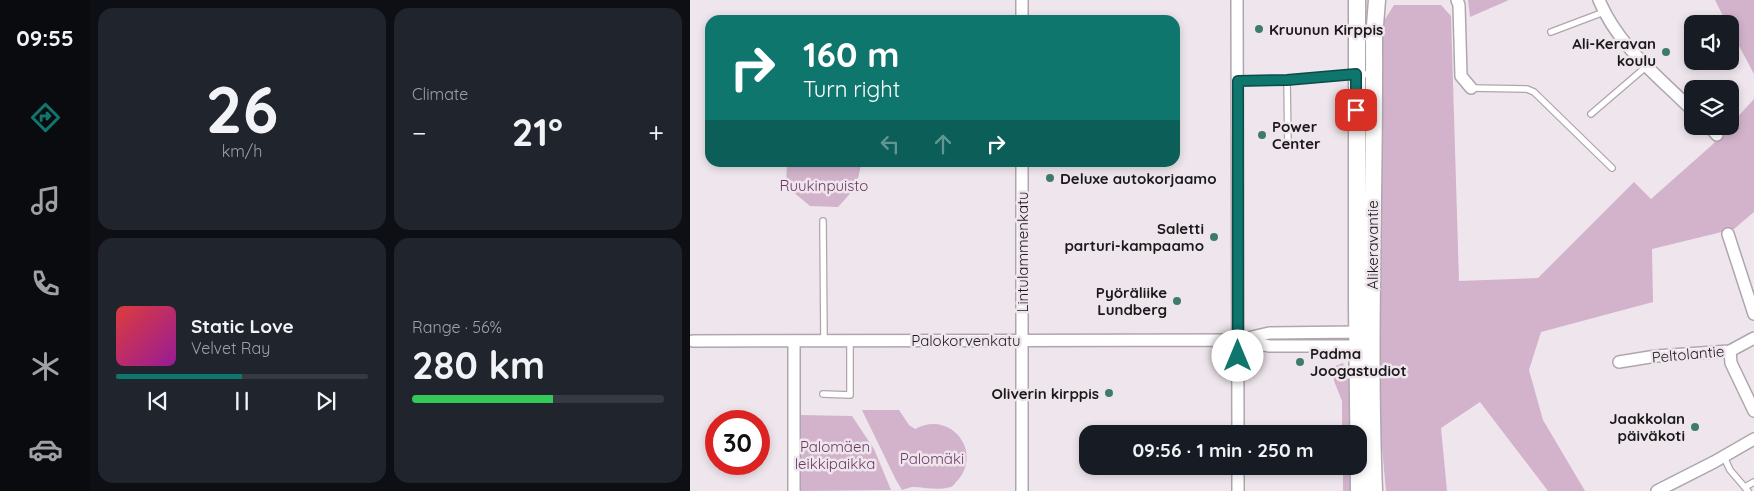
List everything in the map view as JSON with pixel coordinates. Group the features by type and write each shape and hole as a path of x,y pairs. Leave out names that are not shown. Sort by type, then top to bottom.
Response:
{"main road":[{"name":"Alikeravantie","path":"1356,0 1362,339 1374,491"},
{"name":"Alikeravantie","path":"1359,491 1362,339 1377,0"}],"street":[{"path":"1022,0 1022,15"},
{"path":"1237,0 1238,425"},
{"path":"1457,0 1459,5 1461,76 1471,88"},
{"path":"1599,0 1604,12 1624,44 1684,102"},
{"name":"Lintulammenkatu","path":"1022,167 1022,491"},
{"path":"1728,234 1754,314"},
{"name":"Palokorvenkatu","path":"691,341 1238,340 1269,333 1362,339"},
{"name":"Peltolantie","path":"1619,362 1656,356 1730,351 1754,338"},
{"path":"794,341 794,491"},
{"path":"1730,351 1731,363 1754,411"},
{"path":"1657,491 1724,457 1754,439"},
{"path":"1238,475 1238,491"}],"lane":[{"path":"1551,32 1604,12"},
{"path":"1591,114 1647,66"},
{"path":"1238,81 1287,80 1366,74 1370,76 1374,84"},
{"path":"1287,80 1288,147"},
{"path":"1471,88 1527,89 1534,92 1612,168"},
{"path":"823,221 824,340"},
{"path":"823,394 850,395 850,340"},
{"path":"1724,457 1730,470 1747,489 1754,482"}],"green space":[{"path":"1468,0 1509,0 1470,17"},
{"path":"1715,0 1754,0 1754,74 1739,46 1739,15 1722,15"},
{"path":"1394,5 1441,5 1451,16 1459,281 1538,278 1634,182 1651,199 1721,135 1739,135 1739,115 1754,99 1754,212 1734,229 1652,249 1653,302 1541,332 1529,370 1543,420 1585,491 1548,491 1480,402 1441,428 1447,491 1386,491 1380,426 1382,24"},
{"name":"Ruukinpuisto","path":"787,167 861,167 856,187 838,207 810,206 786,186"},
{"path":"1343,363 1351,386 1353,425 1342,425 1342,401 1334,381 1333,367"},
{"name":"Palomäki","path":"862,410 899,410 909,425 915,429 928,425 940,425 950,429 959,436 967,456 965,468 959,479 952,486 945,488 913,487 902,490"},
{"name":"Palomäen leikkipaikka","path":"800,415 852,416 874,449 891,490 799,491"},
{"path":"1343,475 1354,475 1355,491 1343,491"}],"place":[{"name":"Kruunun Kirppis","path":"1259,29"},
{"name":"Ali-Keravan koulu","path":"1666,52"},
{"name":"Power Center","path":"1262,135"},
{"name":"Deluxe autokorjaamo","path":"1050,178"},
{"name":"Saletti parturi-kampaamo","path":"1214,237"},
{"name":"Pyöräliike Lundberg","path":"1177,301"},
{"name":"Padma Joogastudiot","path":"1300,362"},
{"name":"Oliverin kirppis","path":"1109,393"},
{"name":"Jaakkolan päiväkoti","path":"1695,427"}],"route":[{"path":"1238,356 1238,81 1287,80 1356,74 1356,110"}]}
